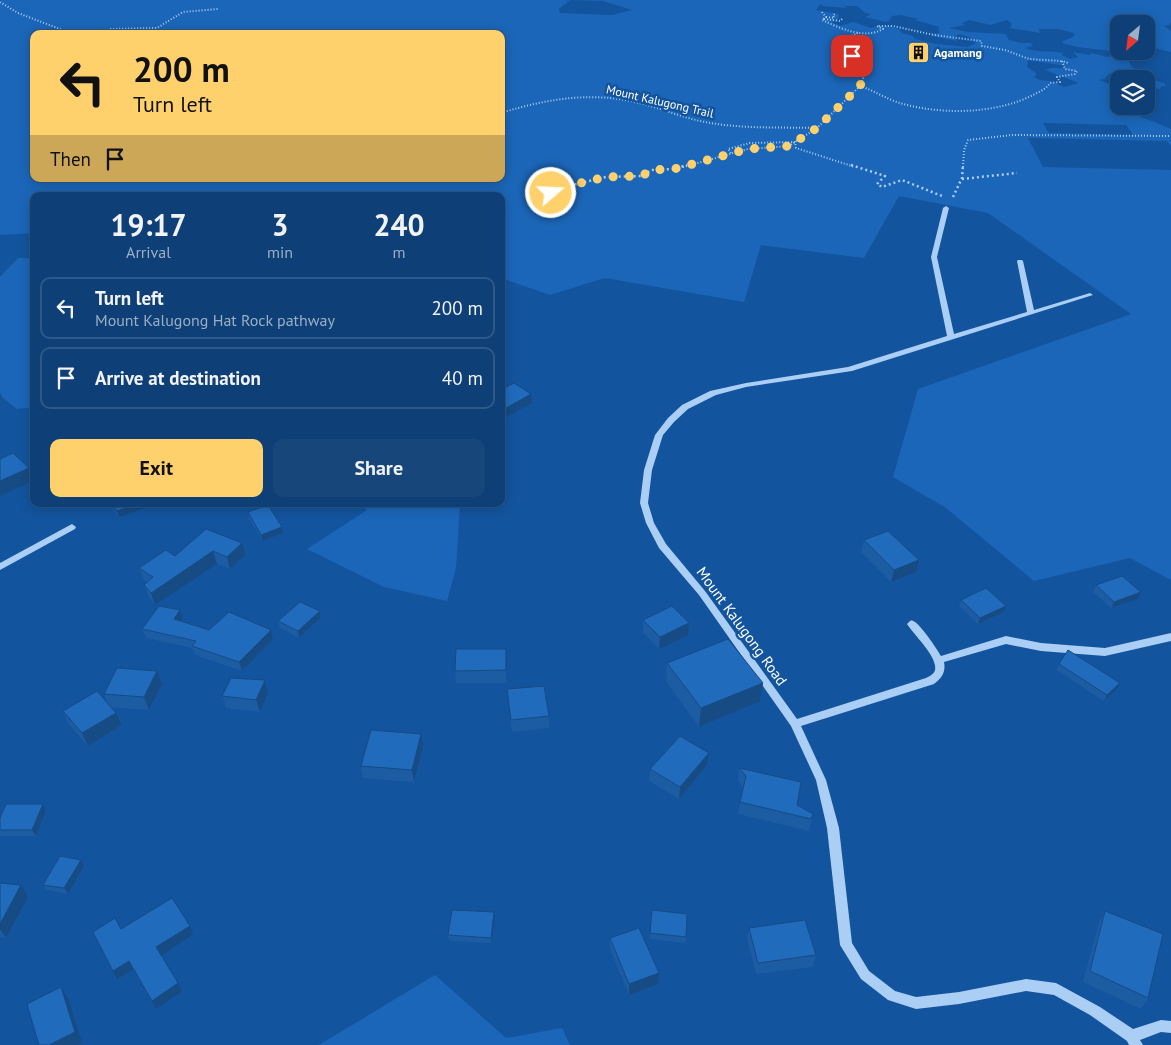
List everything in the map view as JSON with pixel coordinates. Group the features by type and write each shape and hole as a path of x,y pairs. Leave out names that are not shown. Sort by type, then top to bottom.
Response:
{"street":[{"path":"946,208 934,258 950,337 1090,295"},
{"path":"1020,261 1030,313"},
{"name":"Mount Kalugong Road","path":"950,337 849,368 746,384 713,393 685,407 659,435 648,470 644,503 650,523 662,546 702,593 795,724 821,780 833,828 846,945 865,975 892,996 916,1003 960,998 1026,985 1056,989 1095,1011 1134,1041"},
{"path":"0,567 72,527"},
{"path":"795,724 930,681 937,676 940,668 939,660 912,624"},
{"path":"939,660 1006,640 1041,647 1105,652 1171,637"},
{"path":"1134,1041 1161,1026 1171,1026"}],"path":[{"path":"0,2 18,13 63,30"},
{"path":"106,30 113,27 157,28 165,25 179,14 218,9"},
{"path":"822,12 825,18 822,20 858,33"},
{"path":"825,18 834,18 835,14"},
{"path":"825,18 840,21"},
{"path":"840,21 844,19 842,18"},
{"path":"840,21 842,28"},
{"path":"534,203 560,188 606,177 642,176 651,170 674,169 748,149 789,146 817,128 860,86 864,76 860,65 852,56 841,49 849,34 880,32 883,29 877,26 894,25 916,32 954,39 980,41 982,46 1005,50 1029,59 1068,63"},
{"path":"860,86 872,89 901,104 936,109 986,108 1012,104 1026,99 1037,91 1047,88 1050,84 1060,82 1057,77 1060,75 1075,74 1077,71 1065,69 1062,62"},
{"name":"Mount Kalugong Trail","path":"505,112 558,98 596,95 632,101 704,122 742,127 817,128"},
{"path":"952,200 962,180 964,150 968,140 1012,135 1171,136"},
{"path":"732,153 728,149 750,143 795,142"},
{"path":"795,142 796,148 885,176 877,184 882,187 902,180 942,196"},
{"path":"962,180 1017,173"}],"shaded area":[{"path":"2,0 570,0 1171,0 1171,22 1169,25 1164,26 1171,31 1171,52 1155,48 1155,15 1110,15 1110,51 1067,45 1061,42 1073,37 1074,33 1058,29 1039,29 1040,33 1010,28 1012,24 1007,20 991,25 969,20 962,23 965,25 949,28 968,32 1006,34 1009,40 1031,43 1033,46 1025,48 1063,53 1062,55 1070,59 1078,57 1073,52 1110,57 1110,60 1128,60 1132,67 1138,70 1110,70 1110,73 1104,79 1099,80 1110,84 1110,115 1137,115 1171,129 1171,146 1167,141 1028,138 1043,167 1171,170 1171,580 1130,558 1034,581 946,508 893,477 918,389 1131,314 988,213 899,196 864,258 761,245 744,302 605,278 550,295 505,279 505,192 30,192 30,233 0,235 0,1","holes":["570,0 603,1 632,10 612,15 560,13 559,9","820,4 823,6 848,8 844,6 857,6 865,13 871,14 865,17 885,22 889,21 892,16 901,15 918,19 915,20 939,27 940,33 930,34 933,36 957,41 954,37 959,34 969,37 976,43 967,47 936,44 915,39 913,36 889,26 871,28 853,22 840,26 831,22 838,20 839,14 816,10","1028,60 1066,66 1065,68 1045,70 1079,83 1064,87 1051,81 1040,80 1034,77 1037,74 1027,67","1043,123 1126,125 1133,135 1049,133"]},
{"path":"1155,80 1164,83 1166,86 1161,86 1160,89 1155,88"},
{"path":"18,258 30,258 30,407 17,409 3,398 0,393 0,277"},
{"path":"364,507 460,507 456,568 447,601 384,587 307,549 367,510"},
{"path":"435,975 506,1038 562,1028 570,1045 319,1045"}],"building":[{"path":"514,383 531,394 505,409 505,388"},
{"path":"13,453 29,468 0,481 0,459"},
{"path":"114,507 129,507 117,511"},
{"path":"262,507 269,507 282,527 261,535 248,512"},
{"path":"206,529 242,543 227,557 213,551 151,593 144,585 153,577 139,568 166,550 175,556"},
{"path":"888,531 919,560 894,570 864,540"},
{"path":"1122,576 1141,592 1114,602 1096,585"},
{"path":"986,588 1006,606 980,618 961,600"},
{"path":"300,602 320,611 298,631 278,621"},
{"path":"159,606 180,610 174,619 209,630 229,612 271,630 239,662 192,646 196,641 142,629"},
{"path":"672,606 689,623 660,637 643,620"},
{"path":"728,639 763,683 701,708 667,663"},
{"path":"456,649 506,649 506,670 455,671"},
{"path":"1068,650 1120,683 1107,695 1059,664"},
{"path":"117,668 157,671 144,697 104,694"},
{"path":"231,678 265,680 256,700 222,696"},
{"path":"544,686 549,716 511,720 507,689"},
{"path":"97,691 116,713 82,733 63,711"},
{"path":"371,730 421,734 412,770 361,766"},
{"path":"680,736 709,753 680,787 650,769"},
{"path":"739,768 801,782 797,805 813,814 811,819 740,802 746,776"},
{"path":"6,804 43,804 32,830 0,830 0,818"},
{"path":"60,856 81,860 64,888 43,885"},
{"path":"0,883 21,885 0,924"},
{"path":"172,898 190,926 156,947 178,983 152,1001 129,961 113,971 93,932 115,918 121,929"},
{"path":"452,910 494,912 491,938 448,935"},
{"path":"652,910 687,914 686,937 650,933"},
{"path":"1105,911 1163,934 1148,998 1090,971"},
{"path":"805,920 816,955 758,963 749,928"},
{"path":"639,928 659,973 629,984 610,938"},
{"path":"61,987 75,1032 49,1045 39,1045 27,1004"}],"place":[{"name":"Agamang","path":"918,52"}],"route":[{"path":"551,193 560,188 606,177 642,176 651,170 674,169 748,149 789,146 817,128 860,86 864,76 860,65 852,56"}]}
